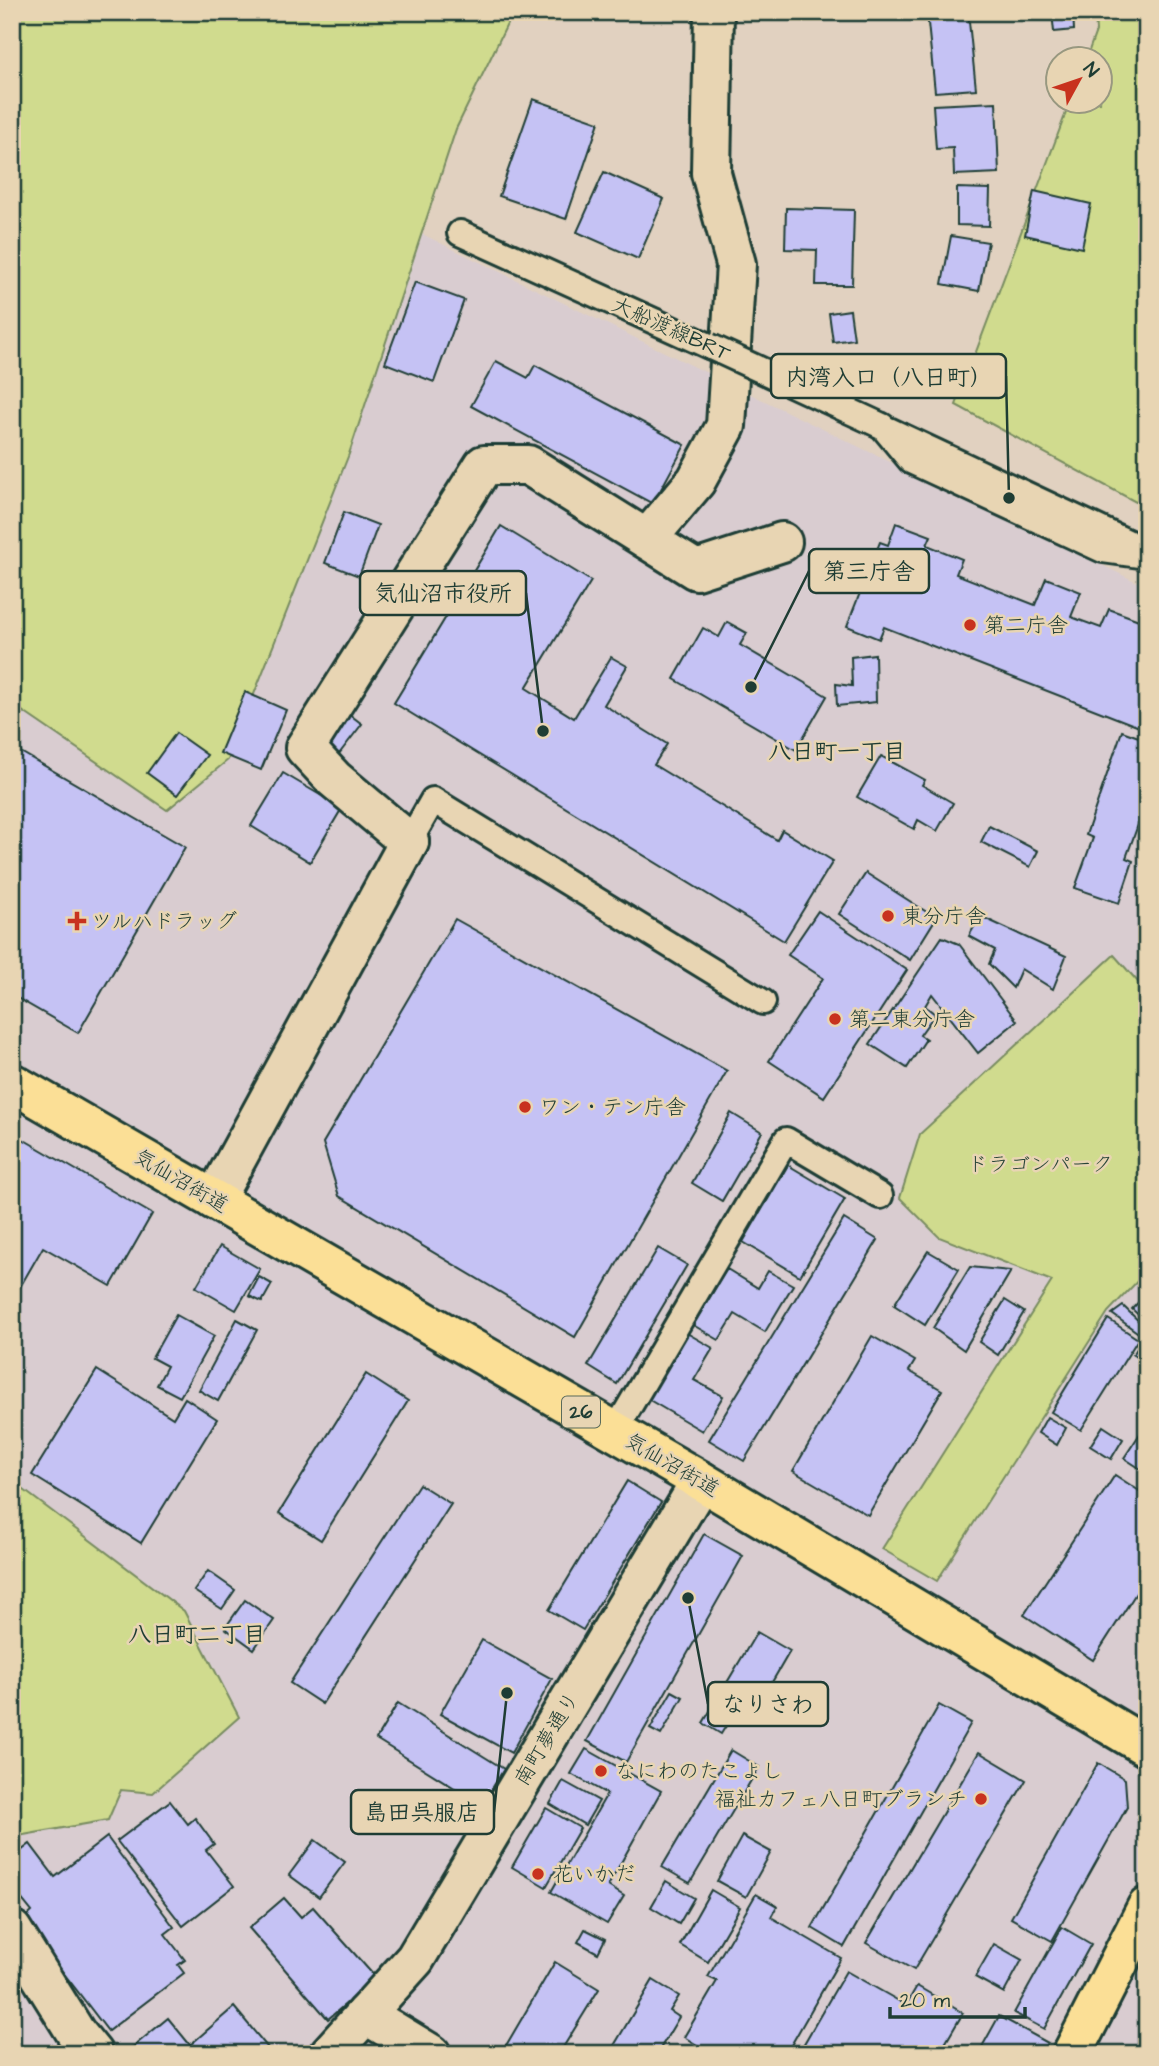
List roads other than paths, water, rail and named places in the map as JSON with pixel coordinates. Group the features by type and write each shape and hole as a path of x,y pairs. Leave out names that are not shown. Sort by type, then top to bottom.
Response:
{"main road":[{"name":"気仙沼街道","path":"12,1083 701,1481 1147,1747"},
{"path":"1072,2054 1147,1907"}],"street":[{"path":"647,539 696,481 726,426 736,264 711,173 714,12"},
{"path":"214,1200 409,842 334,779 305,748 484,466 528,465 696,570 782,542"},
{"name":"南町夢通り","path":"329,2054 415,1959 701,1481"},
{"path":"12,1930 76,2033 93,2054"},
{"path":"365,2014 431,2054"}],"lane":[{"name":"大船渡線BRT","path":"460,233 882,426 911,461 1102,550 1147,554"},
{"path":"409,842 433,800 763,1002"},
{"path":"615,1431 786,1140 880,1196"}],"place":[{"name":"内湾入口（八日町）","path":"1009,498"},
{"name":"第二庁舎","path":"970,625"},
{"name":"第三庁舎","path":"751,687"},
{"name":"気仙沼市役所","path":"543,731"},
{"name":"東分庁舎","path":"888,916"},
{"name":"ツルハドラッグ","path":"77,921"},
{"name":"第二東分庁舎","path":"835,1019"},
{"name":"ワン・テン庁舎","path":"525,1107"},
{"name":"なりさわ","path":"688,1598"},
{"name":"島田呉服店","path":"507,1693"},
{"name":"なにわのたこよし","path":"601,1771"},
{"name":"福祉カフェ八日町ブランチ","path":"981,1799"},
{"name":"花いかだ","path":"538,1874"}],"district":[{"name":"八日町一丁目","path":"837,752"},
{"name":"八日町二丁目","path":"197,1635"}],"park label":[{"name":"ドラゴンパーク","path":"1040,1164"}]}
